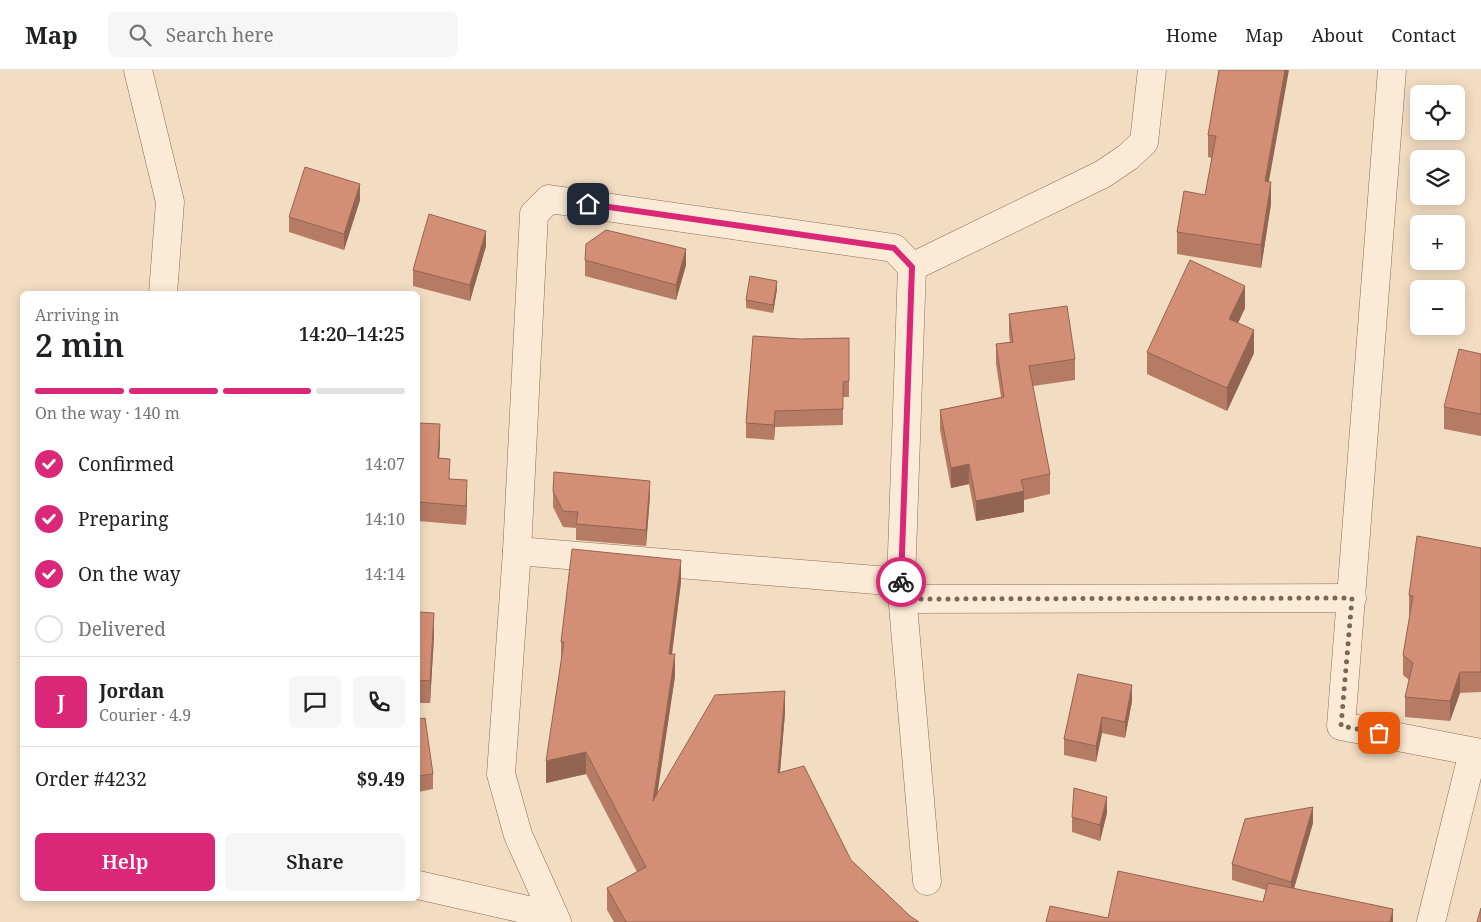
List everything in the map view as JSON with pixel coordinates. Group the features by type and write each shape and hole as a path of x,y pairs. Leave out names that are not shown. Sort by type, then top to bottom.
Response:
{"street":[{"path":"138,70 170,202 163,291"},
{"path":"912,267 1103,174 1128,157 1144,142 1152,70"},
{"path":"1392,70 1341,726 1477,752 1431,922"},
{"path":"556,919 518,836 502,774 517,551 534,214 549,199 894,248 912,267 902,590 926,881"},
{"path":"517,551 902,590 1352,598"},
{"path":"420,885 556,919"}],"building":[{"path":"1219,70 1285,70 1265,181 1271,182 1261,245 1177,232 1184,191 1205,195 1216,136 1208,135"},
{"path":"305,167 360,184 344,234 289,217"},
{"path":"429,214 486,231 470,285 413,270"},
{"path":"606,230 686,249 676,285 585,260 586,244"},
{"path":"1190,260 1245,286 1229,319 1254,330 1227,388 1147,352"},
{"path":"750,276 777,281 773,305 746,300"},
{"path":"1067,306 1075,359 1029,366 1050,474 1021,480 1024,491 976,501 969,464 951,468 940,410 1004,397 996,344 1013,342 1009,314"},
{"path":"753,336 800,339 849,338 849,381 843,382 843,409 775,411 774,425 746,423"},
{"path":"1459,349 1481,354 1481,414 1444,407"},
{"path":"420,423 440,424 438,458 450,459 449,479 467,480 466,506 420,502"},
{"path":"554,472 650,481 646,530 576,524 578,512 563,511 553,491"},
{"path":"1417,536 1481,548 1481,672 1460,672 1450,701 1405,697 1413,663 1403,655 1413,596 1409,595"},
{"path":"572,549 681,560 669,654 675,654 653,801 715,695 785,691 778,773 804,766 851,860 910,916 919,922 626,922 607,888 646,867 586,752 546,761 564,642 561,642"},
{"path":"420,612 434,613 430,681 420,680"},
{"path":"1078,674 1132,685 1125,722 1102,717 1096,746 1064,739"},
{"path":"425,718 433,774 420,776 420,719"},
{"path":"1074,788 1107,797 1100,825 1072,817"},
{"path":"1313,807 1291,882 1232,864 1245,819"},
{"path":"1118,871 1263,902 1268,883 1393,909 1390,922 1046,922 1050,906 1108,918"},
{"path":"1481,908 1481,922 1477,922"}],"way so far":[{"path":"901,582 902,599 1352,598 1341,726 1379,733"}],"route":[{"path":"588,204 894,248 912,267 901,582"}]}
